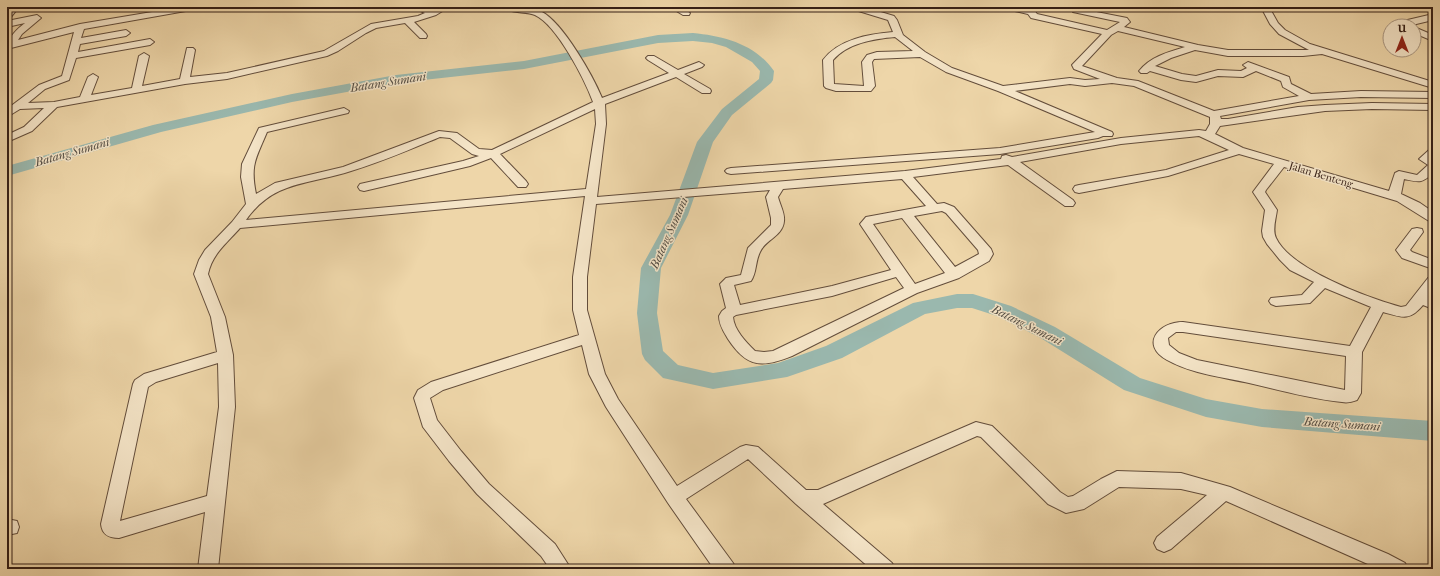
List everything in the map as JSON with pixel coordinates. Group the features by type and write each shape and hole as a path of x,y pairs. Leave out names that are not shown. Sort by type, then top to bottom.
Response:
{"street":[{"path":"7,16 15,7"},
{"path":"9,45 80,27 197,7"},
{"path":"416,7 433,13"},
{"path":"16,106 54,105 185,81 234,75 317,56 336,50 363,31 374,26 408,21 433,13 445,7"},
{"path":"506,7 537,14 545,19 568,45 582,66 599,103 601,124 580,277 580,310 597,374 612,403 674,497 726,569"},
{"path":"537,14 546,7"},
{"path":"674,7 686,13"},
{"path":"855,7 891,18 898,34 922,54 949,70 1002,89 1121,141"},
{"path":"1016,7 1018,9 1031,12 1034,16 1232,53 1303,53 1321,51"},
{"path":"1265,7 1274,24 1282,32 1294,40 1321,51 1433,85"},
{"path":"1076,10 1126,21 1112,31 1077,66 1081,69 1115,81"},
{"path":"7,24 36,18 18,33 9,45"},
{"path":"1422,20 1433,18"},
{"path":"408,21 423,36"},
{"path":"7,114 42,87 66,78 80,27"},
{"path":"76,42 126,34"},
{"path":"898,34 868,38 837,51 828,60 829,86 836,88 867,89 870,86 867,62 870,57 877,55 922,54"},
{"path":"72,56 150,42"},
{"path":"1135,83 1147,67 1156,61 1195,47"},
{"path":"185,81 190,50"},
{"path":"1232,53 1239,61 1286,78 1285,85 1309,97"},
{"path":"136,90 144,56"},
{"path":"651,58 706,91"},
{"path":"364,187 466,164 553,126 599,103 699,65"},
{"path":"1147,67 1193,79 1218,73 1243,74 1256,67"},
{"path":"84,100 93,76"},
{"path":"1002,89 1070,82 1085,83 1115,81 1135,83 1158,91 1215,119 1238,121 1310,109 1359,106 1428,107 1433,116"},
{"path":"236,225 592,196 662,195 751,189 905,175 1009,161 1121,141 1191,133 1208,134 1214,129 1217,113 1309,97 1361,94 1433,95"},
{"path":"7,139 28,128 54,105"},
{"path":"252,204 247,177 248,164 263,130 344,111"},
{"path":"731,171 1000,151 1142,130 1156,137"},
{"path":"208,569 227,407 225,354 218,317 201,274 202,267 209,254 236,225 252,204 270,190 279,186 352,168 439,134 453,135 476,152 492,153 522,184"},
{"name":"Jalan Benteng","path":"1208,134 1239,150 1410,202 1433,218"},
{"path":"1079,189 1168,173 1239,150"},
{"path":"1000,151 1009,161 1069,203"},
{"path":"1433,152 1425,158 1433,163"},
{"path":"1281,163 1259,192 1271,210 1268,231 1269,237 1295,266 1323,281 1398,312 1407,312 1433,281"},
{"path":"1394,197 1399,175 1420,179 1433,167"},
{"path":"905,175 934,208"},
{"path":"734,311 727,284 731,281 746,278 750,260 756,248 776,226 778,220 772,197 778,186"},
{"path":"900,272 832,291 729,312 726,316 727,325 750,355 768,358 787,352 912,290 954,275 981,260 986,256 986,252 950,210 944,207 870,220 866,224 900,272 912,290"},
{"path":"906,214 954,275"},
{"path":"1417,232 1403,250 1407,255 1433,266"},
{"path":"1276,302 1305,300 1323,281"},
{"path":"1419,299 1433,304"},
{"path":"1354,352 1183,327 1168,329 1161,336 1160,343 1164,351 1175,358 1208,368 1346,397 1353,395 1354,352 1379,305"},
{"path":"561,569 548,550 483,489 454,456 429,422 422,398 424,394 437,386 588,338"},
{"path":"216,501 119,530 113,530 110,527 111,516 141,384 150,378 225,354"},
{"path":"802,498 823,497 976,429 980,429 986,431 1054,498 1066,505 1077,502 1117,479 1126,478 1181,481 1224,492 1381,560 1398,569"},
{"path":"674,497 746,452 752,452 802,498 885,569"},
{"path":"1164,543 1224,492"}],"waterway":[{"name":"Batang Sumani","path":"7,171 158,128 292,98 396,79 524,65 658,39 693,37 712,39 731,44 757,59 767,71 766,80 727,112 705,142 679,215 651,268 647,313 653,354 671,372 713,381 779,371 834,352 920,308 957,301 973,301 1004,311 1047,332 1132,384 1206,408 1262,418 1433,431"}]}
